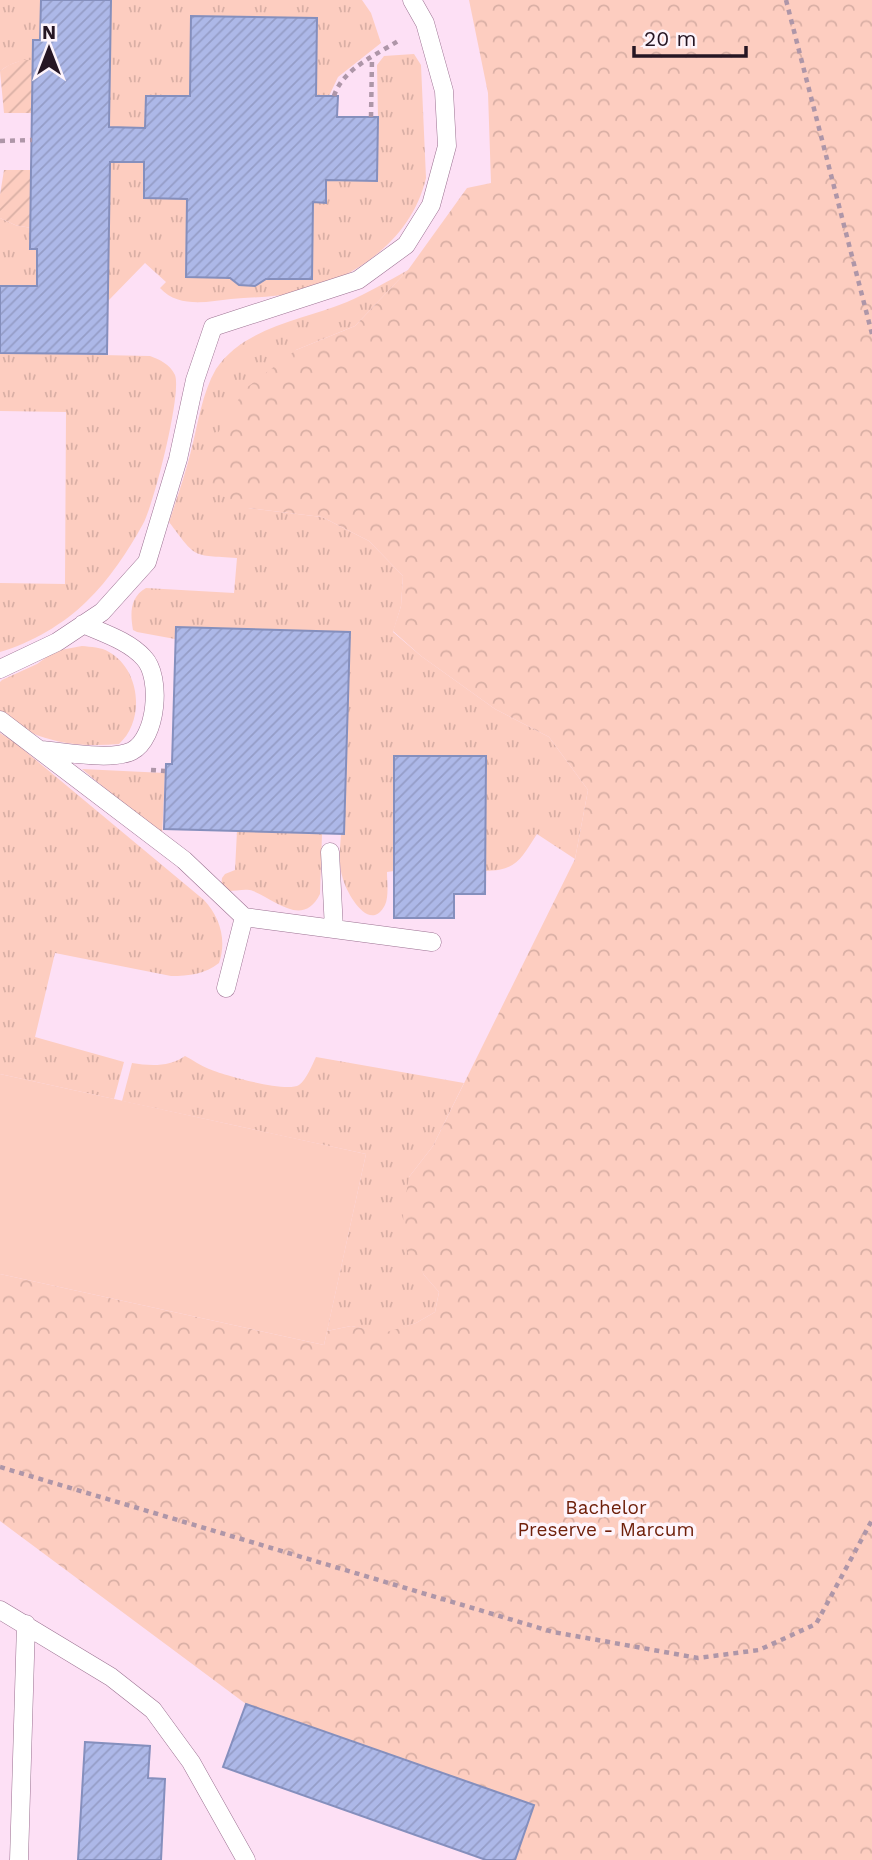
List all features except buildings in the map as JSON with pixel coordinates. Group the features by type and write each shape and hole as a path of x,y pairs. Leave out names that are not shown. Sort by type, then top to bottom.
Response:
{"lane":[{"path":"0,669 57,642 102,612 147,562 178,459 195,380 213,327 358,280 406,245 431,205 447,146 444,91 425,23 412,0"},
{"path":"41,750 113,755 132,751 147,738 153,718 153,677 146,659 130,646 83,624"},
{"path":"0,720 184,860 244,917 432,942"},
{"path":"330,852 334,929"},
{"path":"226,988 244,917"},
{"path":"0,1609 111,1677 153,1710 191,1762 246,1860"},
{"path":"19,1860 26,1624"}],"path":[{"path":"786,0 872,334"},
{"path":"334,96 338,84 351,70 425,23"},
{"path":"371,117 372,58"},
{"path":"0,141 32,140"},
{"path":"0,1467 553,1632 698,1658 759,1650 816,1624 872,1520"}],"green space":[{"path":"0,0 41,0 40,40 33,40 33,60 16,62 0,71"},
{"path":"111,0 362,0 371,13 381,43 338,77 329,96 316,96 316,18 191,16 190,96 146,96 145,128 109,127"},
{"name":"Bachelor Preserve - Marcum","path":"469,0 872,0 872,1860 506,1860 504,1795 246,1704 0,1521 0,1274 324,1345 327,1331 351,1326 387,1332 416,1323 435,1312 439,1292 418,1264 409,1257 404,1239 403,1212 409,1177 433,1146 575,859 588,790 549,737 495,709 421,656 393,631 401,606 403,576 369,541 322,517 248,508 209,489 211,444 245,389 296,350 355,326 408,270 467,188 491,183 488,93"},
{"path":"414,54 421,65 426,178 409,219 380,252 343,276 301,292 203,302 175,299 167,294 160,288 166,282 145,263 108,301 110,162 144,162 144,198 187,199 187,277 230,278 239,285 255,286 266,279 312,279 313,202 326,203 326,180 378,117 377,65 384,56"},
{"path":"22,60 33,60 32,113 4,113 0,71"},
{"path":"4,170 31,170 31,228 0,218"},
{"path":"0,218 31,228 37,249 37,286 0,286"},
{"path":"408,270 355,326 296,350 248,508 322,517 369,541 403,576 401,606 393,632 421,656 495,709 549,737 588,790 575,859 537,834 517,862 504,869 485,871 485,757 394,756 394,871 387,872 385,905 379,913 373,915 360,908 349,893 340,862 341,834 344,834 350,632 176,627 175,639 133,630 132,612 134,601 146,588 234,593 237,558 196,553 169,522 189,460 204,398 216,369 242,343 258,334 347,302"},
{"path":"0,353 150,356 170,368 175,375 176,386 171,425 154,495 143,524 124,555 95,593 58,625 0,652 0,583 65,584 66,412 0,411"},
{"path":"82,646 109,652 120,660 133,683 136,710 127,734 119,744 87,745 56,741 26,730 0,712 2,680 37,664 55,651"},
{"path":"0,733 204,900 218,921 222,937 219,963 208,970 190,975 171,976 55,953 35,1037 124,1062 114,1099 0,1074"},
{"path":"82,769 165,773 162,836"},
{"path":"237,831 322,834 320,894 313,904 306,909 289,909 253,891 225,891 221,887 222,878 235,870"},
{"path":"185,1056 216,1072 281,1087 299,1085 307,1076 316,1057 464,1083 433,1146 409,1177 419,1264 424,1275 439,1292 435,1312 416,1323 387,1333 351,1326 327,1331 366,1154 122,1101 132,1063 160,1065"},
{"path":"0,1074 366,1154 324,1345 0,1274"}]}
